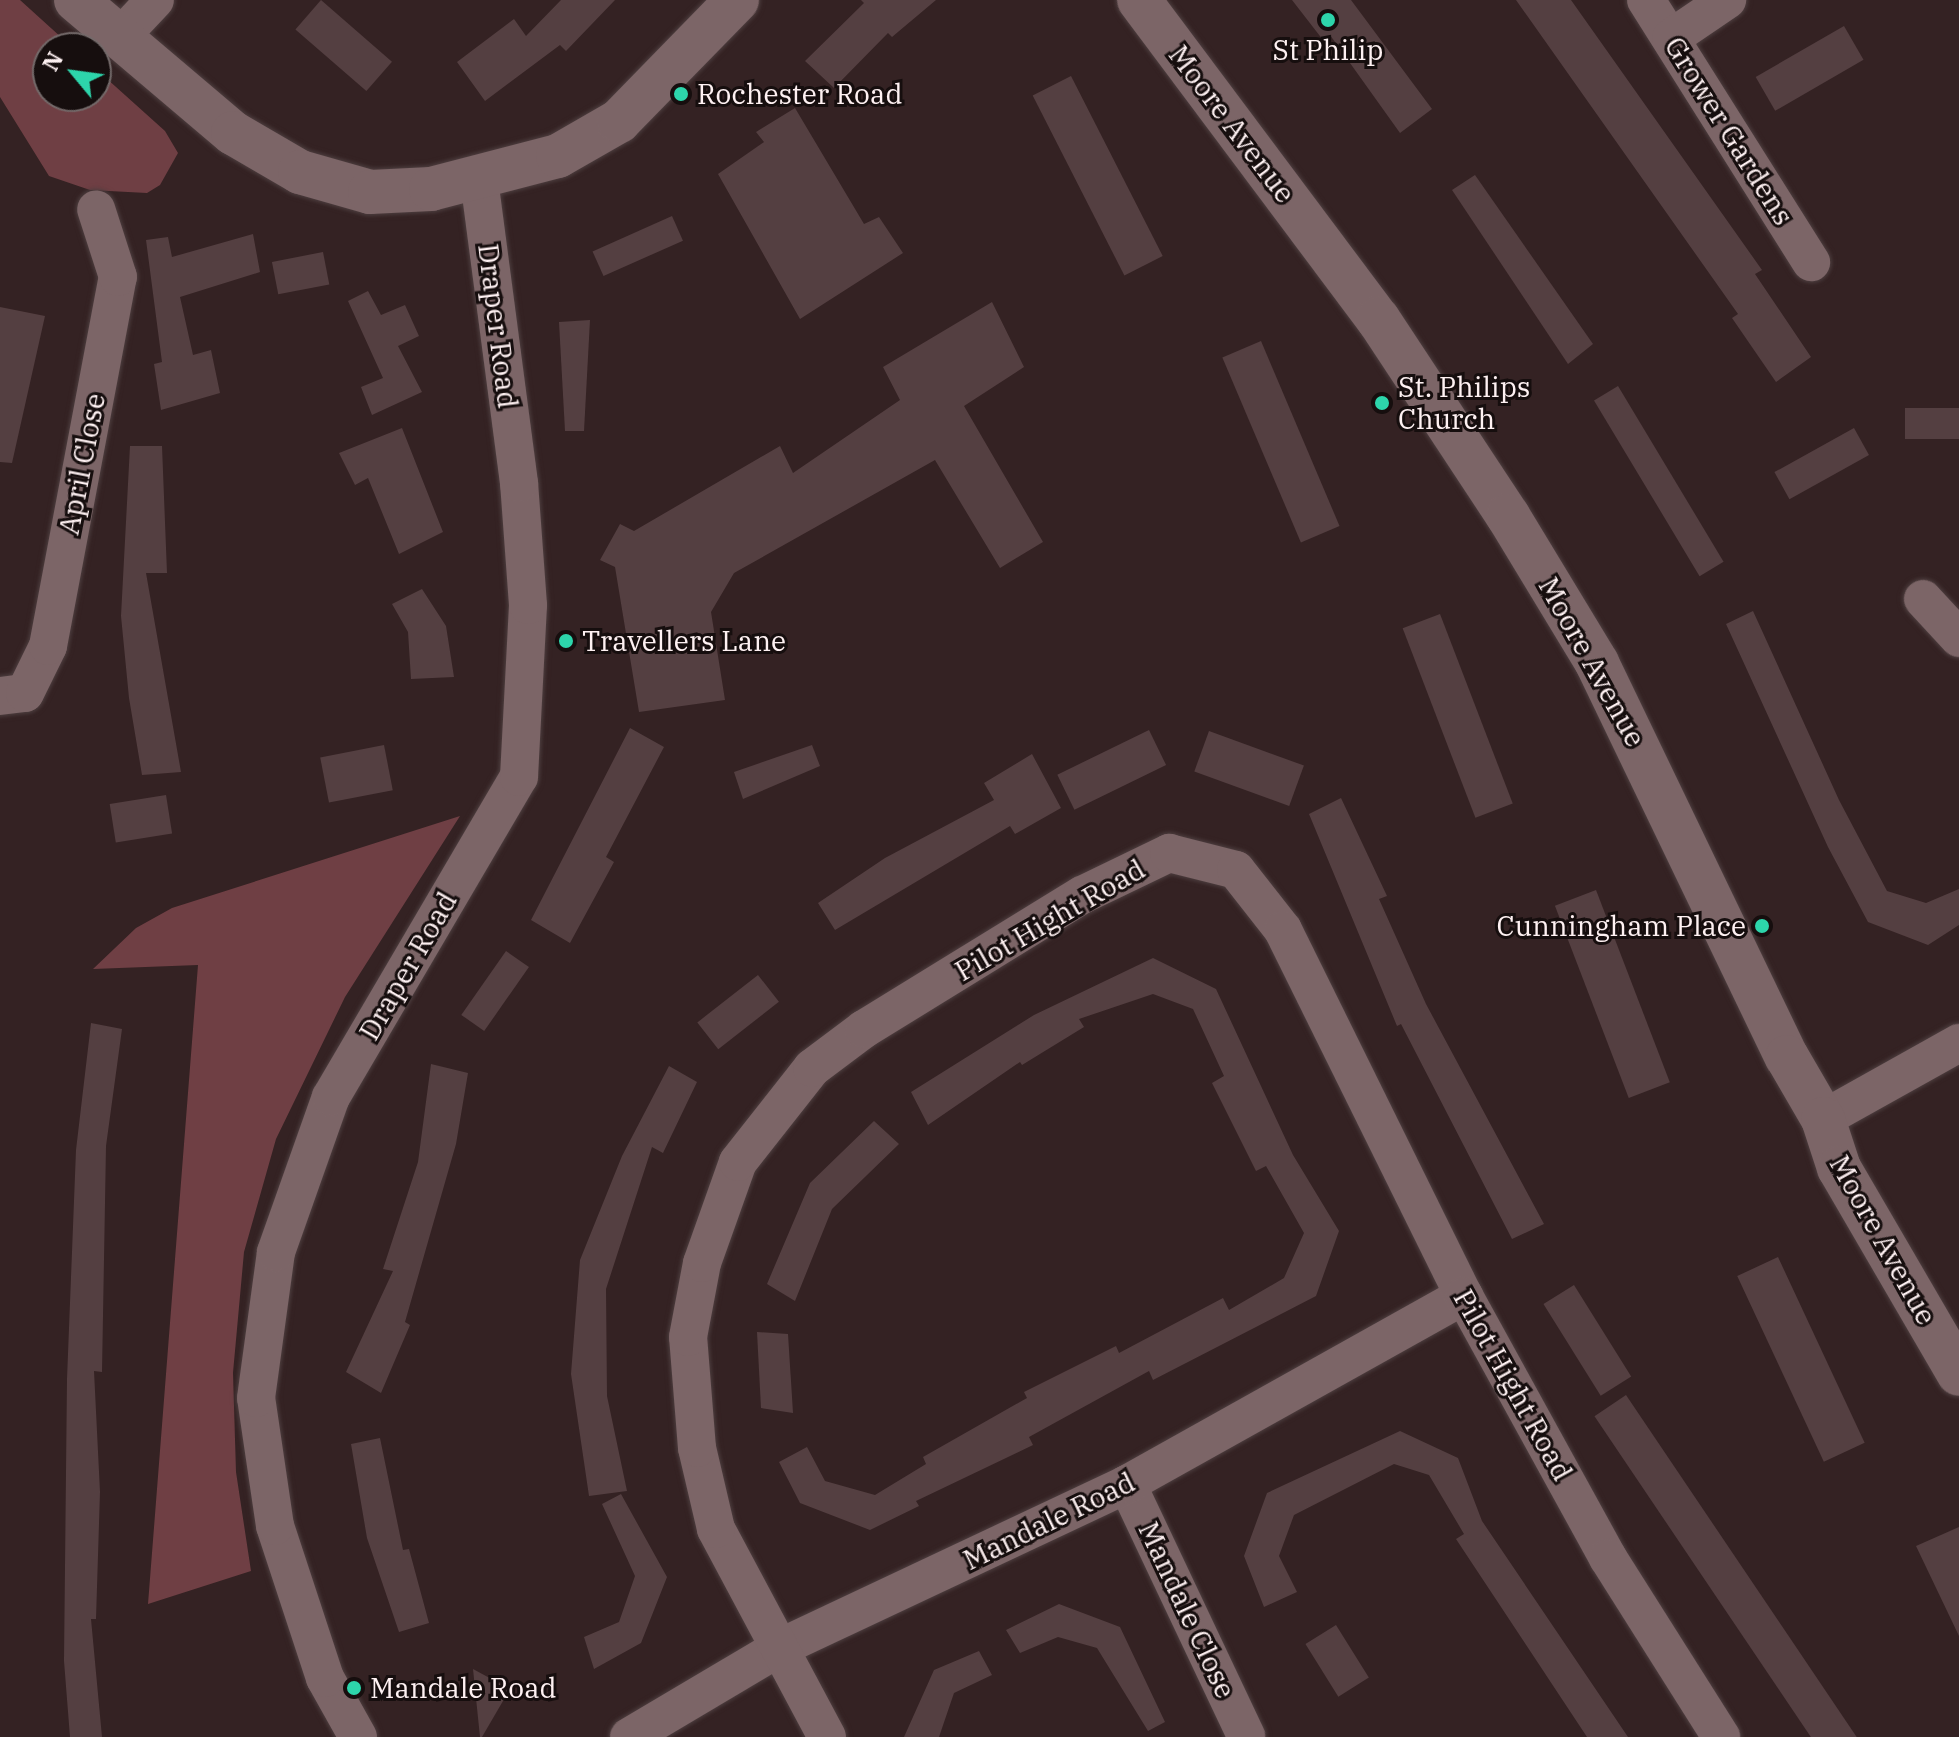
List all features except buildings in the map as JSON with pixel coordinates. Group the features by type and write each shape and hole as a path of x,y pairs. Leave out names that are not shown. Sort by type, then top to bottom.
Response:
{"street":[{"path":"76,0 122,35 233,133 300,172 370,192 431,189 558,156 619,121 737,0"},
{"path":"122,35 155,0"},
{"name":"Moore Avenue","path":"1139,0 1378,319 1508,516 1597,663 1787,1057 1823,1119 1839,1168 1959,1374"},
{"name":"Grower Gardens","path":"1646,0 1811,262"},
{"path":"1671,38 1727,0"},
{"name":"Draper Road","path":"358,1737 325,1678 275,1526 256,1398 276,1252 331,1097 519,777 528,605 519,483 479,179"},
{"name":"April Close","path":"0,696 25,693 48,646 118,277 96,209"},
{"path":"1923,599 1959,638"},
{"name":"Pilot Hight Road","path":"827,1737 716,1529 697,1448 688,1337 702,1263 738,1162 812,1068 864,1029 1082,895 1169,853 1236,870 1283,930 1464,1296 1608,1558 1721,1737"},
{"path":"1823,1119 1959,1043"},
{"name":"Mandale Road","path":"629,1737 779,1648 1127,1484 1464,1296"},
{"name":"Mandale Close","path":"1127,1484 1246,1736"}],"shaded area":[{"path":"0,0 20,0 55,32 32,32 32,112 112,112 112,83 165,131 178,153 160,185 147,193 90,190 49,176 0,97"},
{"path":"460,816 345,997 276,1139 244,1252 233,1373 236,1472 251,1571 148,1604 198,965 93,969 136,928 172,908"}],"place":[{"name":"St Philip","path":"1328,20"},
{"name":"Rochester Road","path":"681,94"},
{"name":"St. Philips Church","path":"1382,403"},
{"name":"Travellers Lane","path":"566,641"},
{"name":"Cunningham Place","path":"1762,926"},
{"name":"Mandale Road","path":"354,1688"}]}
